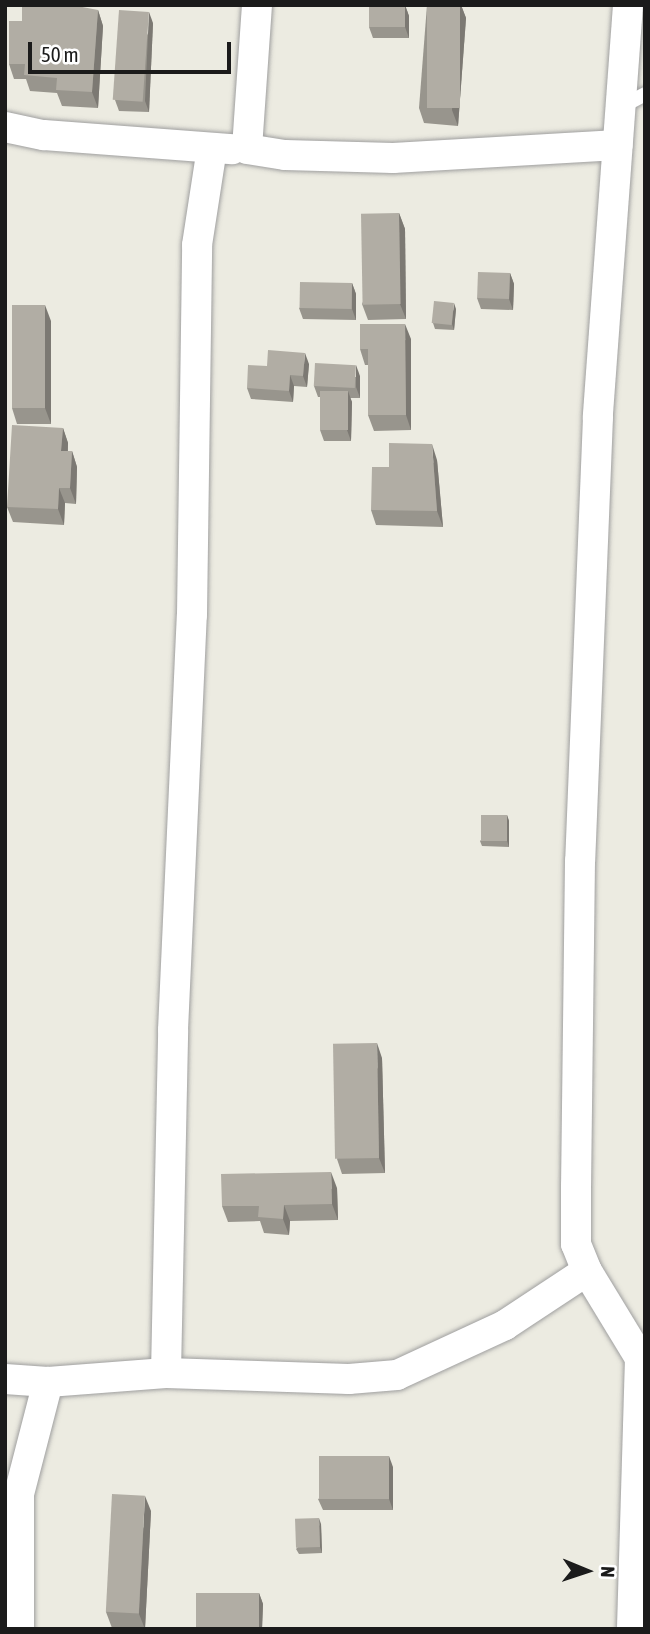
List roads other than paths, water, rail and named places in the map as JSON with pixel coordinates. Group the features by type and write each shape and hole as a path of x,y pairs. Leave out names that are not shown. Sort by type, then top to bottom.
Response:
{"street":[{"path":"247,149 257,5"},
{"path":"628,5 632,101 618,145 598,417 580,861 576,1244 587,1271 642,1358 632,1629"},
{"path":"5,127 44,135 247,149 285,155 393,158 618,145"},
{"path":"166,1373 173,1030 192,615 197,245 212,148"},
{"path":"5,1379 48,1382 166,1373 349,1379 397,1375 505,1325 587,1271"},
{"path":"19,1629 19,1494 48,1382"}]}
